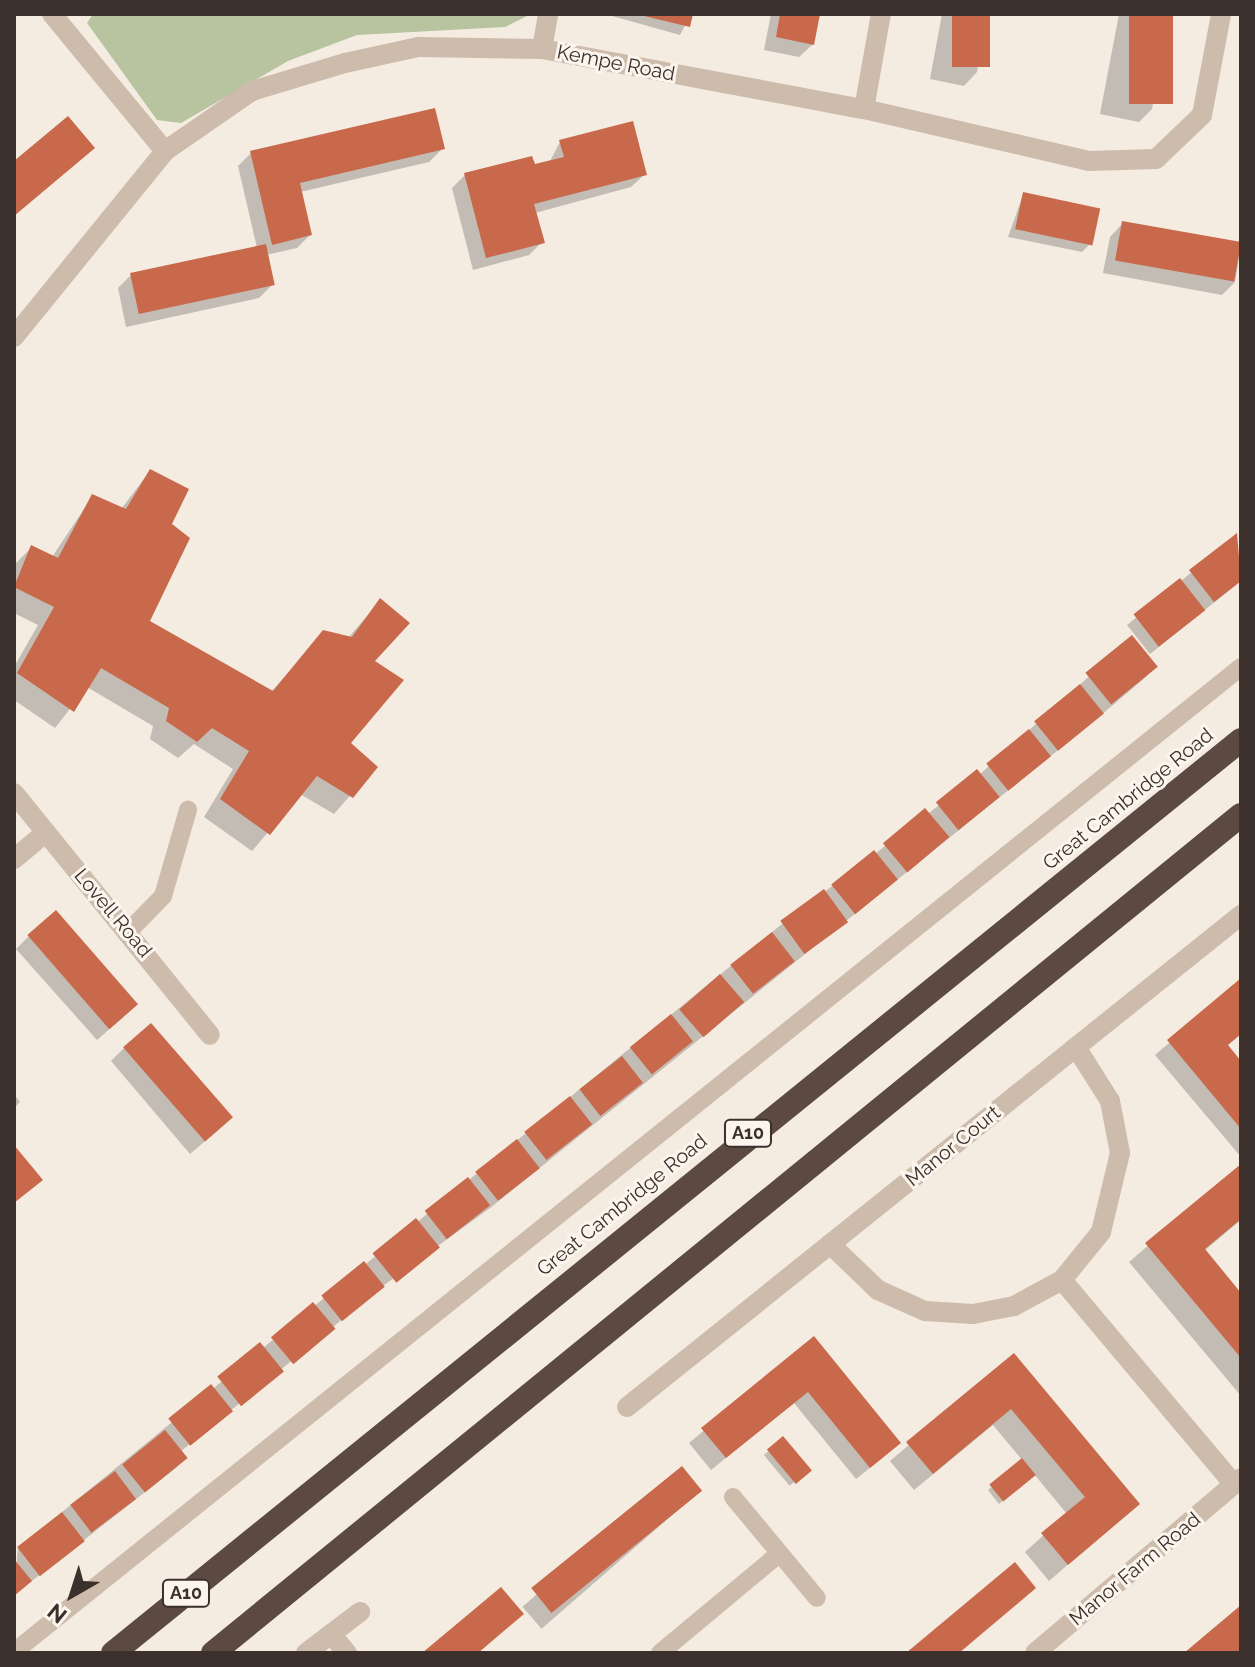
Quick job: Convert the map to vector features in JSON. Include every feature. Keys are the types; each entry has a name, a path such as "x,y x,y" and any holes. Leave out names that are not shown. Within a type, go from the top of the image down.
{"highway":[{"name":"Great Cambridge Road","path":"113,1653 1241,740"},
{"path":"213,1653 1241,815"}],"street":[{"path":"542,49 548,14"},
{"path":"864,109 881,14"},
{"name":"Kempe Road","path":"14,337 165,151 252,91 345,63 418,47 542,49 864,109 1089,161 1156,159 1202,115 1221,14"},
{"path":"57,16 165,151"},
{"name":"Lovell Road","path":"14,793 129,931 210,1035"},
{"path":"14,859 45,833"},
{"name":"Manor Court","path":"627,1407 1241,915"},
{"path":"830,1244 878,1290 925,1311 973,1314 1014,1306 1062,1280 1101,1232 1120,1153 1110,1101 1076,1047"},
{"path":"1062,1280 1238,1481"},
{"name":"Manor Farm Road","path":"1035,1653 1238,1481"},
{"path":"306,1653 360,1612"},
{"path":"331,1634 347,1653"}],"lane":[{"path":"14,1652 1241,667"},
{"path":"129,931 163,896 188,810"},
{"path":"733,1497 817,1598"},
{"path":"660,1653 779,1554"}],"green space":[{"path":"93,14 531,14 505,27 357,35 288,61 181,123 157,120 87,23"}],"building":[{"path":"636,14 693,14 690,27"},
{"path":"780,14 820,14 814,45 776,37"},
{"path":"952,14 990,14 990,67 952,67"},
{"path":"1129,14 1173,14 1173,104 1129,104"},
{"path":"435,108 445,149 300,183 312,235 272,245 250,151"},
{"path":"68,116 95,148 14,216 14,161"},
{"path":"633,121 647,175 534,204 545,243 486,258 464,173 532,156 535,164 564,157 559,140"},
{"path":"1023,192 1100,208 1092,246 1015,229"},
{"path":"1122,221 1241,242 1234,281 1115,260"},
{"path":"266,244 275,285 139,314 130,273"},
{"path":"150,469 189,489 172,524 190,538 150,621 273,691 323,630 352,637 380,598 410,623 375,661 404,680 351,743 378,767 353,798 317,776 270,835 220,799 249,751 212,728 197,742 166,721 169,708 101,668 74,712 17,673 54,607 14,587 31,545 58,558 92,494 126,509"},
{"path":"1237,533 1241,581 1214,602 1189,570"},
{"path":"1180,578 1205,610 1159,647 1134,614"},
{"path":"1132,635 1158,667 1111,705 1085,673"},
{"path":"1080,684 1104,714 1058,751 1034,721"},
{"path":"1029,729 1051,756 1008,791 986,764"},
{"path":"977,769 1000,797 958,830 936,802"},
{"path":"925,808 949,837 907,872 883,843"},
{"path":"874,850 898,880 855,914 831,885"},
{"path":"824,889 848,922 804,954 780,921"},
{"path":"56,910 138,1004 109,1029 27,935"},
{"path":"772,932 795,961 753,994 730,965"},
{"path":"720,974 744,1002 704,1037 679,1009"},
{"path":"1241,978 1241,1034 1228,1045 1241,1061 1241,1129 1167,1040"},
{"path":"671,1014 693,1041 652,1075 630,1047"},
{"path":"151,1023 233,1117 205,1142 123,1047"},
{"path":"622,1056 643,1083 600,1116 579,1089"},
{"path":"570,1096 592,1124 546,1160 524,1132"},
{"path":"517,1139 540,1168 498,1201 475,1172"},
{"path":"14,1145 43,1180 14,1203"},
{"path":"1241,1164 1241,1219 1205,1249 1241,1293 1241,1358 1145,1243"},
{"path":"468,1177 490,1205 447,1239 425,1211"},
{"path":"416,1218 440,1248 396,1283 372,1253"},
{"path":"364,1261 385,1287 342,1321 321,1296"},
{"path":"313,1302 335,1329 293,1364 271,1337"},
{"path":"814,1336 901,1443 870,1468 808,1392 726,1458 701,1428"},
{"path":"260,1342 284,1372 241,1406 217,1377"},
{"path":"1014,1353 1140,1504 1068,1565 1041,1533 1085,1497 1011,1409 933,1474 906,1442"},
{"path":"211,1384 233,1411 190,1446 168,1419"},
{"path":"165,1430 188,1458 145,1493 122,1465"},
{"path":"783,1436 812,1470 796,1484 767,1449"},
{"path":"1022,1458 1036,1475 1003,1502 989,1484"},
{"path":"682,1466 702,1491 551,1613 531,1588"},
{"path":"115,1471 136,1499 91,1533 70,1505"},
{"path":"62,1512 85,1541 40,1576 17,1547"},
{"path":"14,1559 32,1581 14,1596"},
{"path":"1015,1562 1036,1588 959,1653 906,1653"},
{"path":"501,1587 524,1614 478,1653 422,1653"},
{"path":"1241,1605 1241,1653 1184,1653"}]}
